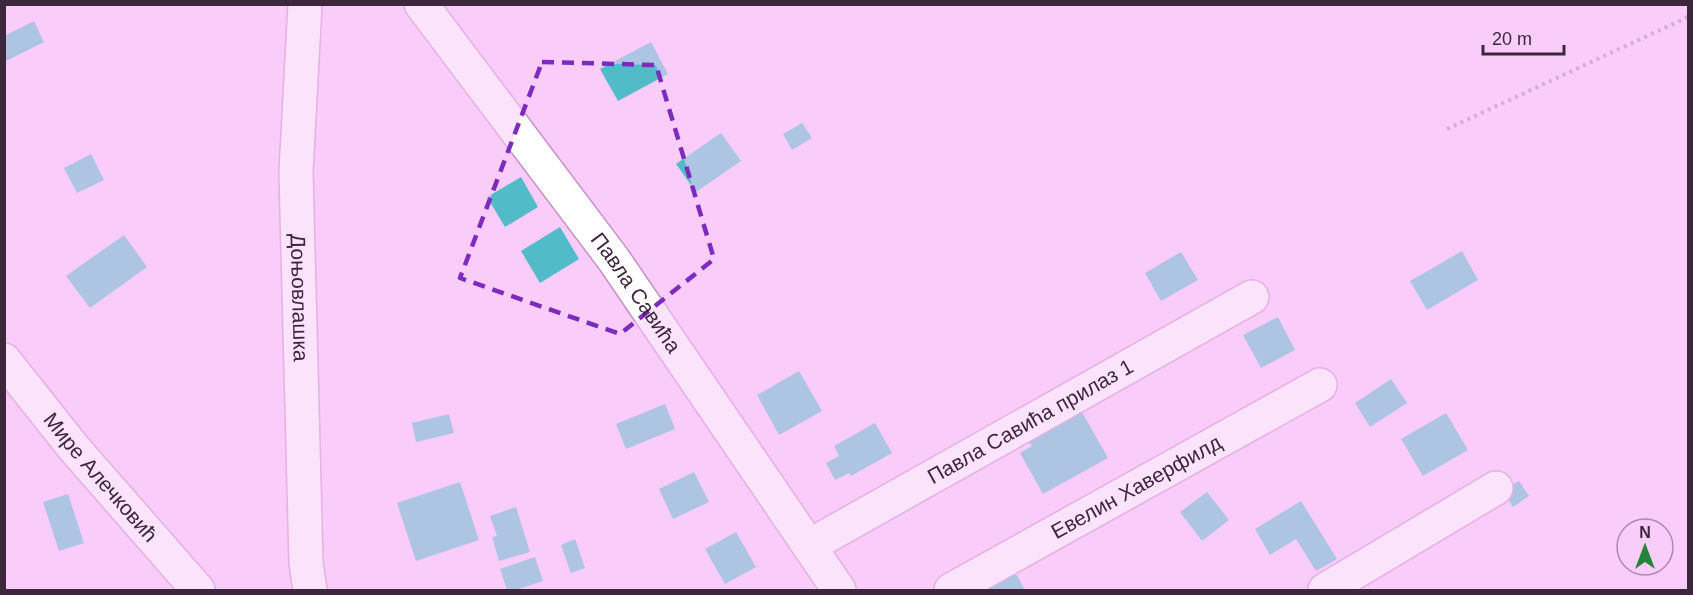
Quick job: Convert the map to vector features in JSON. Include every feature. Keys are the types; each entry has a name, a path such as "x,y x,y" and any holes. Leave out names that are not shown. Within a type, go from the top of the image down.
{"street":[{"name":"Доњовлашка","path":"305,4 296,172 306,563 310,591"},
{"name":"Павла Савића","path":"421,4 614,260 839,591"},
{"name":"Павла Савића прилаз 1","path":"809,546 1252,297"},
{"name":"Мире Алечковић","path":"4,360 73,447 198,591"},
{"name":"Евелин Хаверфилд","path":"951,591 1320,385"},
{"path":"1326,591 1496,488"}],"path":[{"path":"1447,129 1689,17"}],"highlighted area":[{"path":"542,62 656,65 714,259 620,334 460,278"}],"building":[{"path":"34,21 44,42 4,62 4,36"},
{"path":"651,42 668,74 618,101 600,69"},
{"path":"802,123 812,138 792,150 783,134"},
{"path":"721,133 741,161 696,192 676,164"},
{"path":"91,154 104,180 77,193 64,168"},
{"path":"521,177 538,207 505,227 487,197"},
{"path":"560,227 579,259 540,283 521,251"},
{"path":"124,235 147,267 90,308 66,276"},
{"path":"1462,251 1478,280 1427,310 1410,281"},
{"path":"1181,252 1198,280 1161,301 1145,273"},
{"path":"1278,317 1295,350 1261,368 1243,335"},
{"path":"799,371 822,411 779,435 757,395"},
{"path":"1391,379 1407,403 1370,427 1355,403"},
{"path":"665,404 675,429 626,449 616,424"},
{"path":"1082,412 1108,458 1043,494 1020,453 1032,446 1029,442"},
{"path":"1446,413 1468,450 1423,476 1401,439"},
{"path":"449,414 454,433 416,442 412,423"},
{"path":"875,423 892,453 851,476 849,473 835,480 826,463 839,456 834,446"},
{"path":"694,472 709,502 673,519 659,489"},
{"path":"1519,481 1529,496 1513,507 1503,491"},
{"path":"460,482 479,540 416,561 397,503"},
{"path":"1207,492 1229,520 1202,541 1180,512"},
{"path":"68,494 84,543 59,551 43,502"},
{"path":"1301,501 1337,559 1316,571 1296,539 1270,555 1255,529"},
{"path":"516,507 530,552 499,561 492,537 497,536 490,516"},
{"path":"736,532 756,567 725,584 705,549"},
{"path":"575,539 585,568 571,573 561,545"},
{"path":"535,557 543,581 516,590 507,590 500,569"},
{"path":"1012,567 1025,590 970,590"}]}
